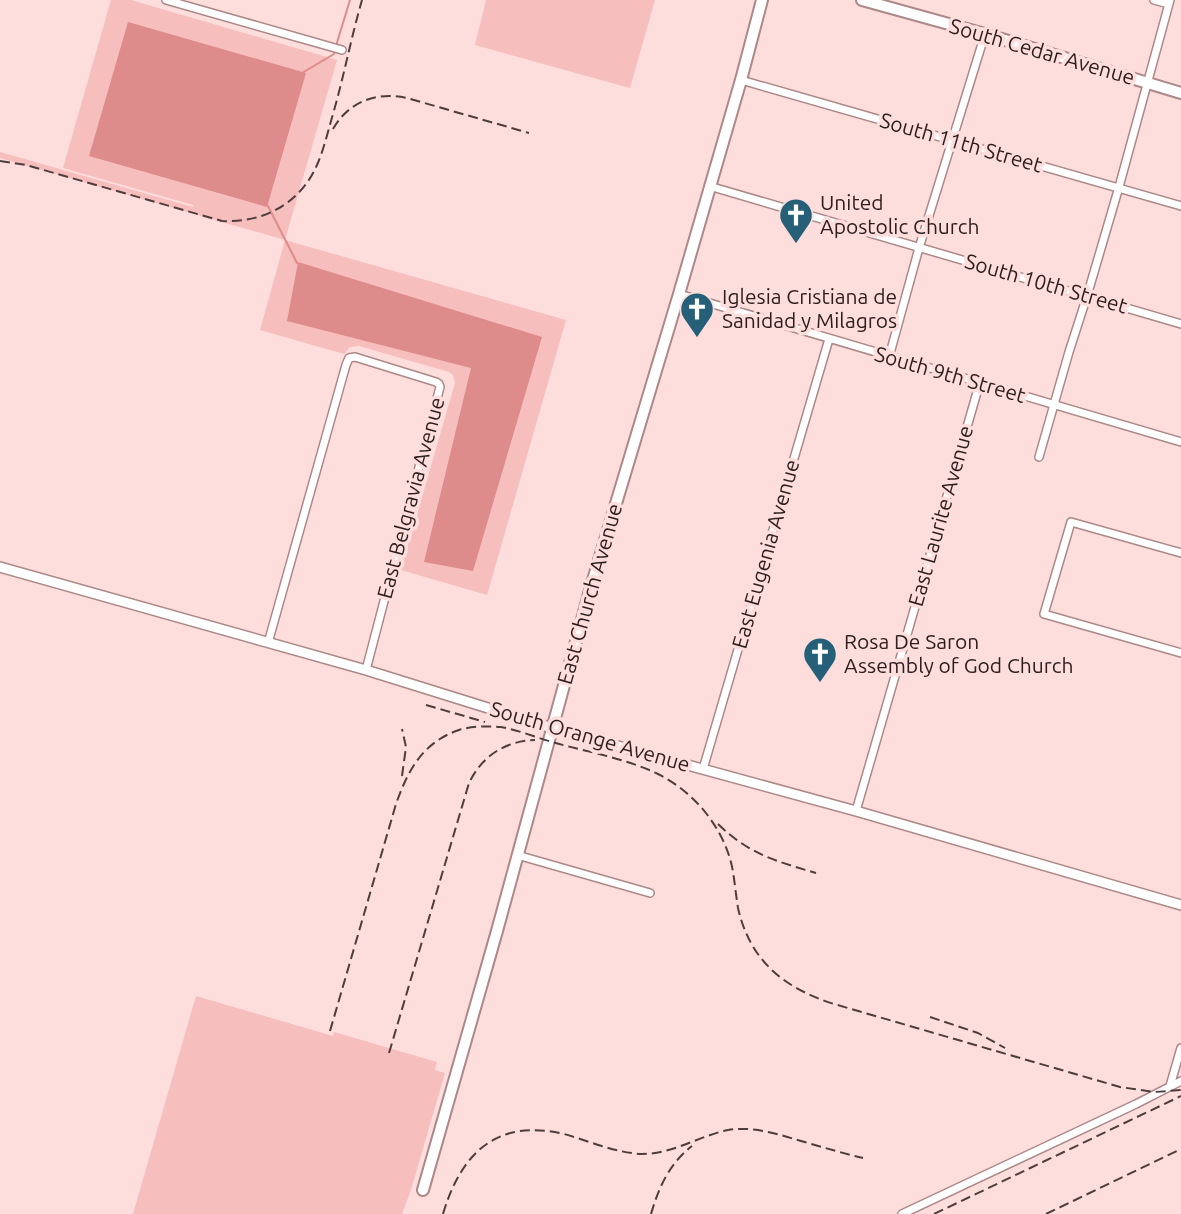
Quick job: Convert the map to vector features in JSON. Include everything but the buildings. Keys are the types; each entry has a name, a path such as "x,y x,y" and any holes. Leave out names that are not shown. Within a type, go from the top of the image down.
{"main road":[{"name":"East Church Avenue","path":"423,1190 497,932 590,590 679,294 762,0"},
{"name":"South Cedar Avenue","path":"862,0 1181,93"}],"street":[{"path":"166,0 342,50"},
{"path":"1040,457 1119,187 1169,2 1154,0"},
{"path":"889,357 919,248 985,34"},
{"name":"South 11th Street","path":"741,80 1181,206"},
{"name":"South 10th Street","path":"709,186 1181,324"},
{"name":"South 9th Street","path":"679,294 1181,442"},
{"name":"East Eugenia Avenue","path":"703,769 829,339"},
{"name":"East Belgravia Avenue","path":"268,643 346,365 349,358 355,356 436,382 440,387 366,670"},
{"name":"East Laurite Avenue","path":"856,811 980,383"},
{"path":"1181,553 1072,522 1044,614 1181,653"},
{"name":"South Orange Avenue","path":"0,567 366,670 552,728 856,811 1181,905"},
{"path":"517,855 650,893"},
{"path":"1170,1086 1181,1048"},
{"path":"902,1214 1181,1081"}],"shaded area":[{"path":"111,0 131,0 337,60 285,240 0,158 0,152 193,207 63,168"},
{"path":"486,0 655,0 630,88 475,45"},
{"path":"128,22 306,73 267,207 89,156"},
{"path":"285,240 566,320 487,595 401,570 455,383 453,375 359,346 350,347 344,354 260,330"},
{"path":"298,262 542,337 473,571 424,562 471,368 287,321"},
{"path":"196,996 333,1036 334,1032 437,1062 435,1070 445,1073 402,1214 133,1214"}],"waterway":[{"path":"336,46 350,0"},
{"path":"302,73 335,51"},
{"path":"268,206 297,263"}],"railway":[{"path":"0,161 26,165 222,221 252,219 266,214 301,190 317,165 337,100 362,0"},
{"path":"333,129 355,105 374,98 396,96 529,133"},
{"path":"426,705 485,722"},
{"path":"330,1031 396,804 412,769 426,750 446,735 469,728 501,727 645,768 664,777 691,797 711,820 725,845 733,872 738,908 751,943 772,970 800,990 834,1004 1120,1087 1154,1092 1181,1090"},
{"path":"402,729 406,747 402,776"},
{"path":"389,1053 469,783 474,773 496,752 514,743 535,740"},
{"path":"718,824 752,850 816,873"},
{"path":"930,1017 978,1033 1005,1048"},
{"path":"934,1214 1181,1096"},
{"path":"443,1214 460,1174 472,1158 485,1145 501,1136 519,1131 540,1130 564,1134 612,1149 642,1154 675,1148 728,1130 747,1129 774,1133 863,1158"},
{"path":"651,1214 666,1177 677,1160 692,1146"},
{"path":"1046,1214 1181,1149"}],"place":[{"name":"United Apostolic Church","path":"796,245"},
{"name":"Iglesia Cristiana de Sanidad y Milagros","path":"697,339"},
{"name":"Rosa De Saron Assembly of God Church","path":"820,684"}]}
